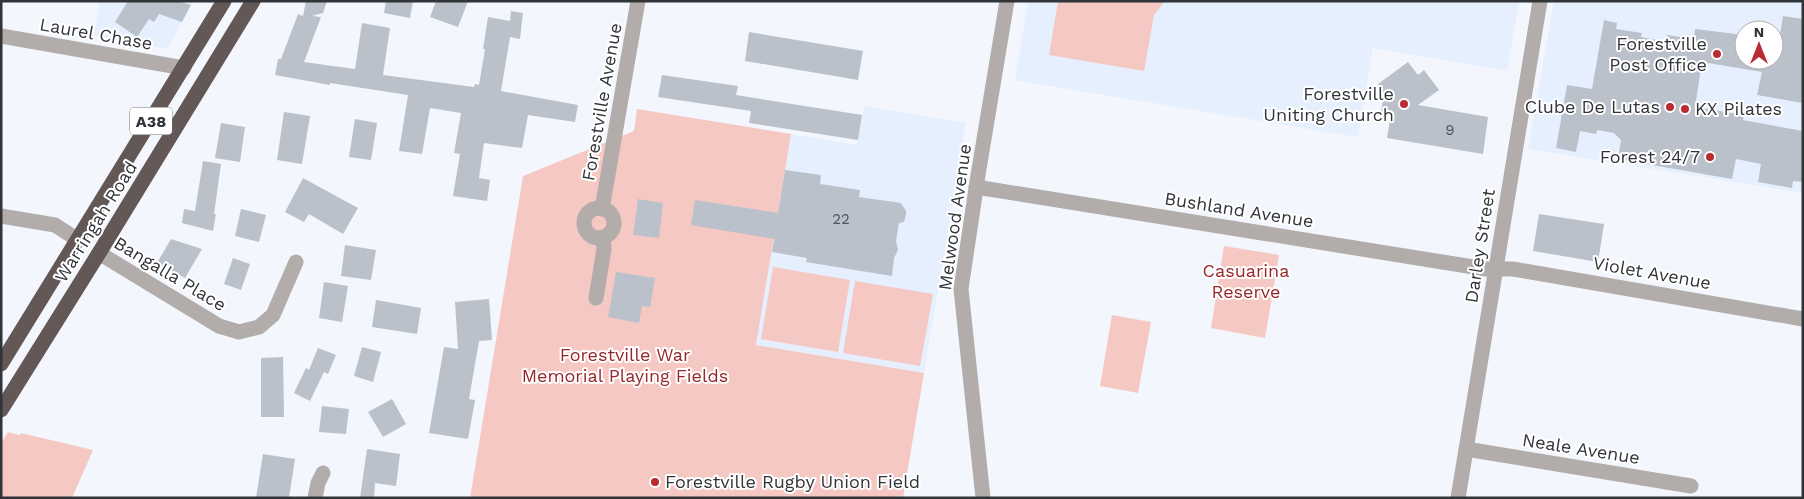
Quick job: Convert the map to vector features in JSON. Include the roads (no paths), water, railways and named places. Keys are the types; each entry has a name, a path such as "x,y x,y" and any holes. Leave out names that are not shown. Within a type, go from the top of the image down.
{"highway":[{"name":"Warringah Road","path":"1,364 224,1"},
{"name":"Warringah Road","path":"1,410 253,1"},
{"name":"Bangalla Place","path":"78,240 99,253"}],"street":[{"name":"Forestville Avenue","path":"602,209 638,1"},
{"name":"Melwood Avenue","path":"983,498 961,289 1007,1"},
{"name":"Darley Street","path":"1458,498 1540,1"},
{"name":"Laurel Chase","path":"1,36 184,68"},
{"name":"Bushland Avenue","path":"976,188 1495,269"},
{"name":"Forestville Avenue","path":"597,208 602,209 610,214 614,223 611,232 603,237 593,237 584,226 586,216 588,212 597,208"},
{"path":"1,216 55,225 78,240"},
{"name":"Forestville Avenue","path":"596,298 604,249 603,237"},
{"name":"Bangalla Place","path":"99,253 219,326 239,332 260,327 273,315 296,262"},
{"name":"Violet Avenue","path":"1495,269 1513,269 1803,318"},
{"name":"Neale Avenue","path":"1466,448 1691,486"},
{"path":"315,498 318,483 323,473"}],"place":[{"name":"Forestville Post Office","path":"1717,54"},
{"name":"Forestville Uniting Church","path":"1404,104"},
{"name":"Clube De Lutas","path":"1670,107"},
{"name":"KX Pilates","path":"1685,109"},
{"name":"Forest 24/7","path":"1710,157"},
{"name":"Forestville Rugby Union Field","path":"655,482"}],"park label":[{"name":"Casuarina Reserve","path":"1246,281"},
{"name":"Forestville War Memorial Playing Fields","path":"625,365"}]}
